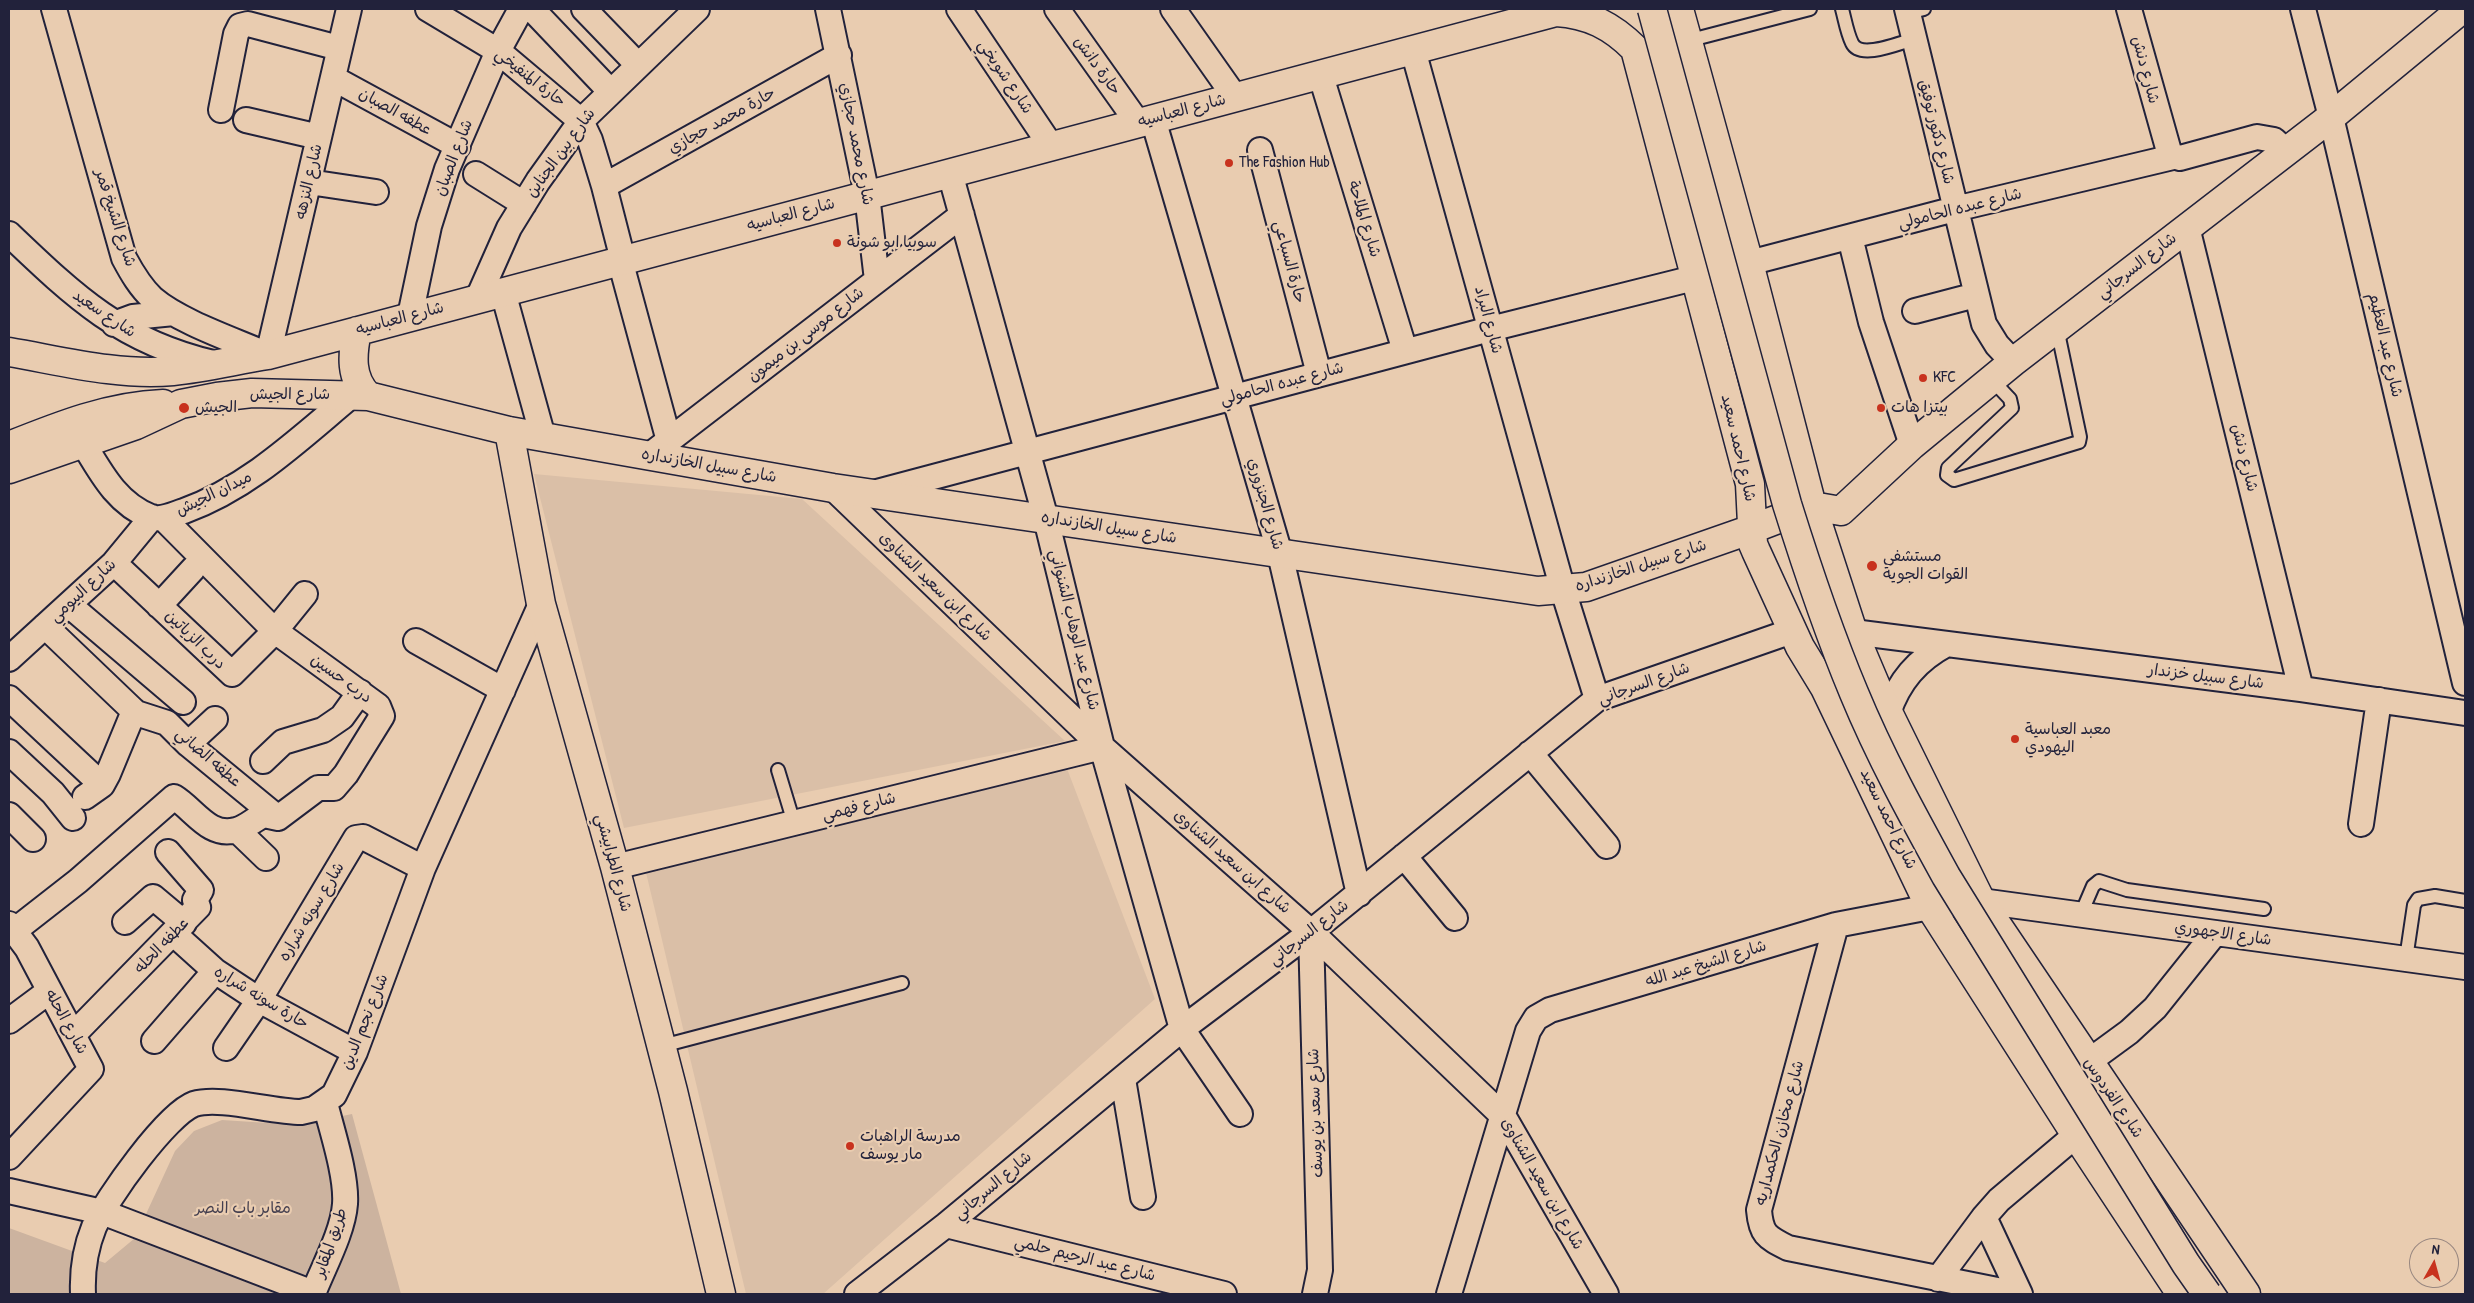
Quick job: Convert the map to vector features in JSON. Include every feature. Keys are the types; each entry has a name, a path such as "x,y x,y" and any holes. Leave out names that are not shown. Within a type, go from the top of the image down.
{"main road":[{"path":"1640,9 1778,506 1821,636 1874,760 1939,880 2196,1294"},
{"path":"1652,9 1787,504 1810,577 1854,695 1900,791 1946,876 2186,1264 2207,1294"},
{"path":"1679,9 1749,263 1812,506 1853,632 1888,713 1981,901"},
{"name":"شارع السرجاني","path":"1812,506 1841,512 1912,445 2014,362 2286,152 2462,9"},
{"name":"شارع العباسيه","path":"9,352 103,369 172,371 268,354 1413,50 1545,12"},
{"name":"شارع احمد سعيد","path":"1545,12 1578,14 1600,22 1612,29 1635,49 1750,484 1752,529 1756,551 1800,647 1825,688 1930,907"},
{"path":"357,331 354,374 360,396"},
{"path":"103,369 116,410"},
{"name":"شارع الجيش","path":"9,446 67,424 116,410 143,405 181,404 217,397 252,394 360,396 398,404"},
{"name":"شارع الجيش","path":"9,469 136,425 181,404"},
{"name":"شارع سبيل الخازنداره","path":"398,404 509,431 660,448 833,488 1538,591 1586,587 1812,506"},
{"name":"شارع الطرابيشي","path":"509,431 541,604 615,867 662,1046 721,1294"},
{"name":"شارع الفردوس","path":"1981,901 2246,1294"},
{"path":"1930,907 2076,1135 2181,1294"}],"street":[{"name":"شارع الشيخ قمر","path":"54,9 124,258 136,280 153,298 174,313 268,354"},
{"name":"شارع النزهه","path":"268,354 349,9"},
{"name":"حارة المنفيخي","path":"428,9 498,51 581,121 590,140 604,186 622,260 660,448"},
{"name":"شارع الصبان","path":"410,316 429,226 458,146 498,51 521,9"},
{"path":"532,9 610,91"},
{"path":"584,9 638,65"},
{"name":"شارع بين الجناين","path":"490,295 509,228 581,121 697,9"},
{"name":"شارع محمد حجازي","path":"828,9 867,195 877,280"},
{"name":"شارع شويخي","path":"959,9 1051,146"},
{"name":"حارة دانش","path":"1057,9 1146,121"},
{"name":"شارع دنش","path":"2129,9 2168,152 2173,157"},
{"name":"شارع عبد العظيم","path":"2303,9 2331,116 2465,682"},
{"name":"شارع دكتور توفيق","path":"1913,10 1914,39 1984,324 1990,335 2014,362"},
{"path":"1181,12 1235,97"},
{"path":"221,110 236,34 240,26 248,24 339,48"},
{"name":"شارع البراد","path":"1413,50 1563,590 1597,699"},
{"name":"حارة محمد حجازي","path":"604,186 839,55"},
{"name":"عطفه الصبان","path":"333,78 458,146"},
{"name":"شارع الملاحة","path":"1324,86 1405,351"},
{"path":"246,120 319,137"},
{"name":"شارع الجنزوري","path":"1146,121 1234,397 1280,554 1359,894"},
{"path":"2173,157 2180,158 2258,137 2274,140 2286,152"},
{"name":"حارة السباعي","path":"1260,150 1319,374"},
{"name":"شارع عبده الحامولي","path":"1749,263 2173,157"},
{"name":"شارع عبد الوهاب الشنواني","path":"950,172 1046,519 1102,747 1182,1029 1240,1114"},
{"path":"476,174 524,204"},
{"path":"309,182 376,192"},
{"name":"شارع موسى بن ميمون","path":"660,448 962,215"},
{"name":"شارع دنش","path":"2187,227 2301,689"},
{"name":"شارع سعيد","path":"9,234 62,285 114,324 146,342 181,356 218,364"},
{"path":"1850,237 1870,322 1912,445"},
{"name":"شارع عبده الحامولي","path":"871,493 1405,351 1694,278"},
{"path":"490,295 543,436"},
{"path":"1915,311 1976,295"},
{"path":"114,324 133,317 174,313"},
{"name":"ميدان الجيش","path":"158,518 198,506 243,483 360,396"},
{"path":"83,444 106,483 127,503 158,518"},
{"name":"شارع ابن سعيد الشناوى","path":"833,488 1102,747 1311,932 1504,1117 1606,1294"},
{"name":"شارع البيومي","path":"9,659 114,563 158,518"},
{"name":"درب حسين","path":"158,518 275,630 378,706 382,716 346,774 334,788 318,788 278,818"},
{"name":"درب الزياتين","path":"114,563 232,674 275,630"},
{"path":"159,606 193,568"},
{"path":"275,630 305,594"},
{"name":"شارع نجم الدين","path":"325,1103 334,1095 355,1052 423,868 541,604"},
{"path":"68,605 183,702"},
{"name":"عطفه الضاني","path":"45,626 134,711 167,723 188,744 278,818"},
{"name":"شارع السرجاني","path":"858,1294 946,1225 1182,1029 1359,894 1597,699 1792,630"},
{"name":"شارع سبيل خزندار","path":"1853,632 2301,689 2465,713"},
{"path":"416,642 503,690"},
{"path":"1888,713 1900,684 1910,672 1920,661 1947,644"},
{"path":"263,762 284,742 323,730 342,717 360,692"},
{"path":"9,698 94,791 129,728 134,711"},
{"path":"2361,824 2379,700"},
{"path":"188,744 215,719"},
{"name":"شارع فهمي","path":"615,867 1102,747"},
{"path":"9,752 53,793 73,818"},
{"path":"1530,753 1606,846"},
{"path":"11,928 78,880 174,797 207,825 216,829 237,830 264,815 278,818"},
{"path":"9,815 33,839"},
{"path":"237,830 266,858"},
{"name":"شارع سونه شراره","path":"226,1048 259,1000 359,836 423,868"},
{"name":"عطفه الحله","path":"74,1034 179,929 198,907 195,900 202,891 168,852"},
{"path":"1404,856 1455,918"},
{"name":"حارة سونه شراره","path":"126,922 153,897 215,971 259,1000 355,1052"},
{"name":"شارع الشيخ عبد الله","path":"1504,1117 1528,1031 1536,1018 1550,1010 1836,925 1930,907 1981,901"},
{"name":"شارع الاجهوري","path":"1981,901 2465,967"},
{"name":"شارع مخازن الحكمداريه","path":"1836,925 1759,1210 1761,1227 1772,1240 1788,1248 2019,1294"},
{"name":"شارع الحله","path":"9,1157 91,1070 74,1034 48,992 27,948 11,928"},
{"name":"شارع سعد بن يوسف","path":"1311,932 1320,1270 1315,1294"},
{"path":"2088,1062 2129,1032 2155,1008 2215,933"},
{"path":"154,1041 215,971"},
{"path":"9,1021 48,992"},
{"path":"1122,1079 1143,1197"},
{"path":"83,1294 82,1270 94,1226 117,1187 170,1121 181,1111 195,1104 210,1102 301,1112 325,1103"},
{"name":"طريق المقابر","path":"313,1294 340,1224 345,1205 344,1185 325,1103"},
{"path":"1449,1294 1504,1117"},
{"path":"1938,1279 1984,1217 2000,1200 2076,1135"},
{"path":"9,1191 102,1212 313,1294"},
{"path":"1984,1217 2019,1294"},
{"name":"شارع عبد الرحيم حلمي","path":"946,1225 1224,1294"}],"lane":[{"path":"1687,41 1810,9"},
{"path":"1842,9 1852,44 1857,50 1866,52 1914,39"},
{"path":"1992,380 2010,399 2012,408 1948,468 1947,475 1950,479 1954,480 2079,442 2080,437 2057,328"},
{"path":"778,770 794,823"},
{"path":"2081,914 2092,886 2099,881 2126,890 2264,909"},
{"path":"2406,958 2414,905 2418,899 2435,896 2465,901"},
{"path":"662,1046 902,983"}],"shaded area":[{"path":"534,474 802,499 1065,741 624,828"},
{"name":"مدرسة الراهبات مار يوسف","path":"1066,766 1155,999 823,1294 746,1294 644,864"}],"green space":[{"name":"مقابر باب النصر","path":"352,1114 401,1294 9,1294 9,1228 105,1263 135,1238 175,1151 194,1131 222,1120 299,1125"}],"place":[{"name":"The Fashion Hub","path":"1229,163"},
{"name":"سوبيا ابو شونة","path":"837,243"},
{"name":"KFC","path":"1923,378"},
{"name":"الجيش","path":"184,408"},
{"name":"بيتزا هات","path":"1881,408"},
{"name":"مستشفى القوات الجوية","path":"1872,566"},
{"name":"معبد العباسية اليهودي","path":"2015,739"},
{"name":"مدرسة الراهبات مار يوسف","path":"850,1146"}]}
